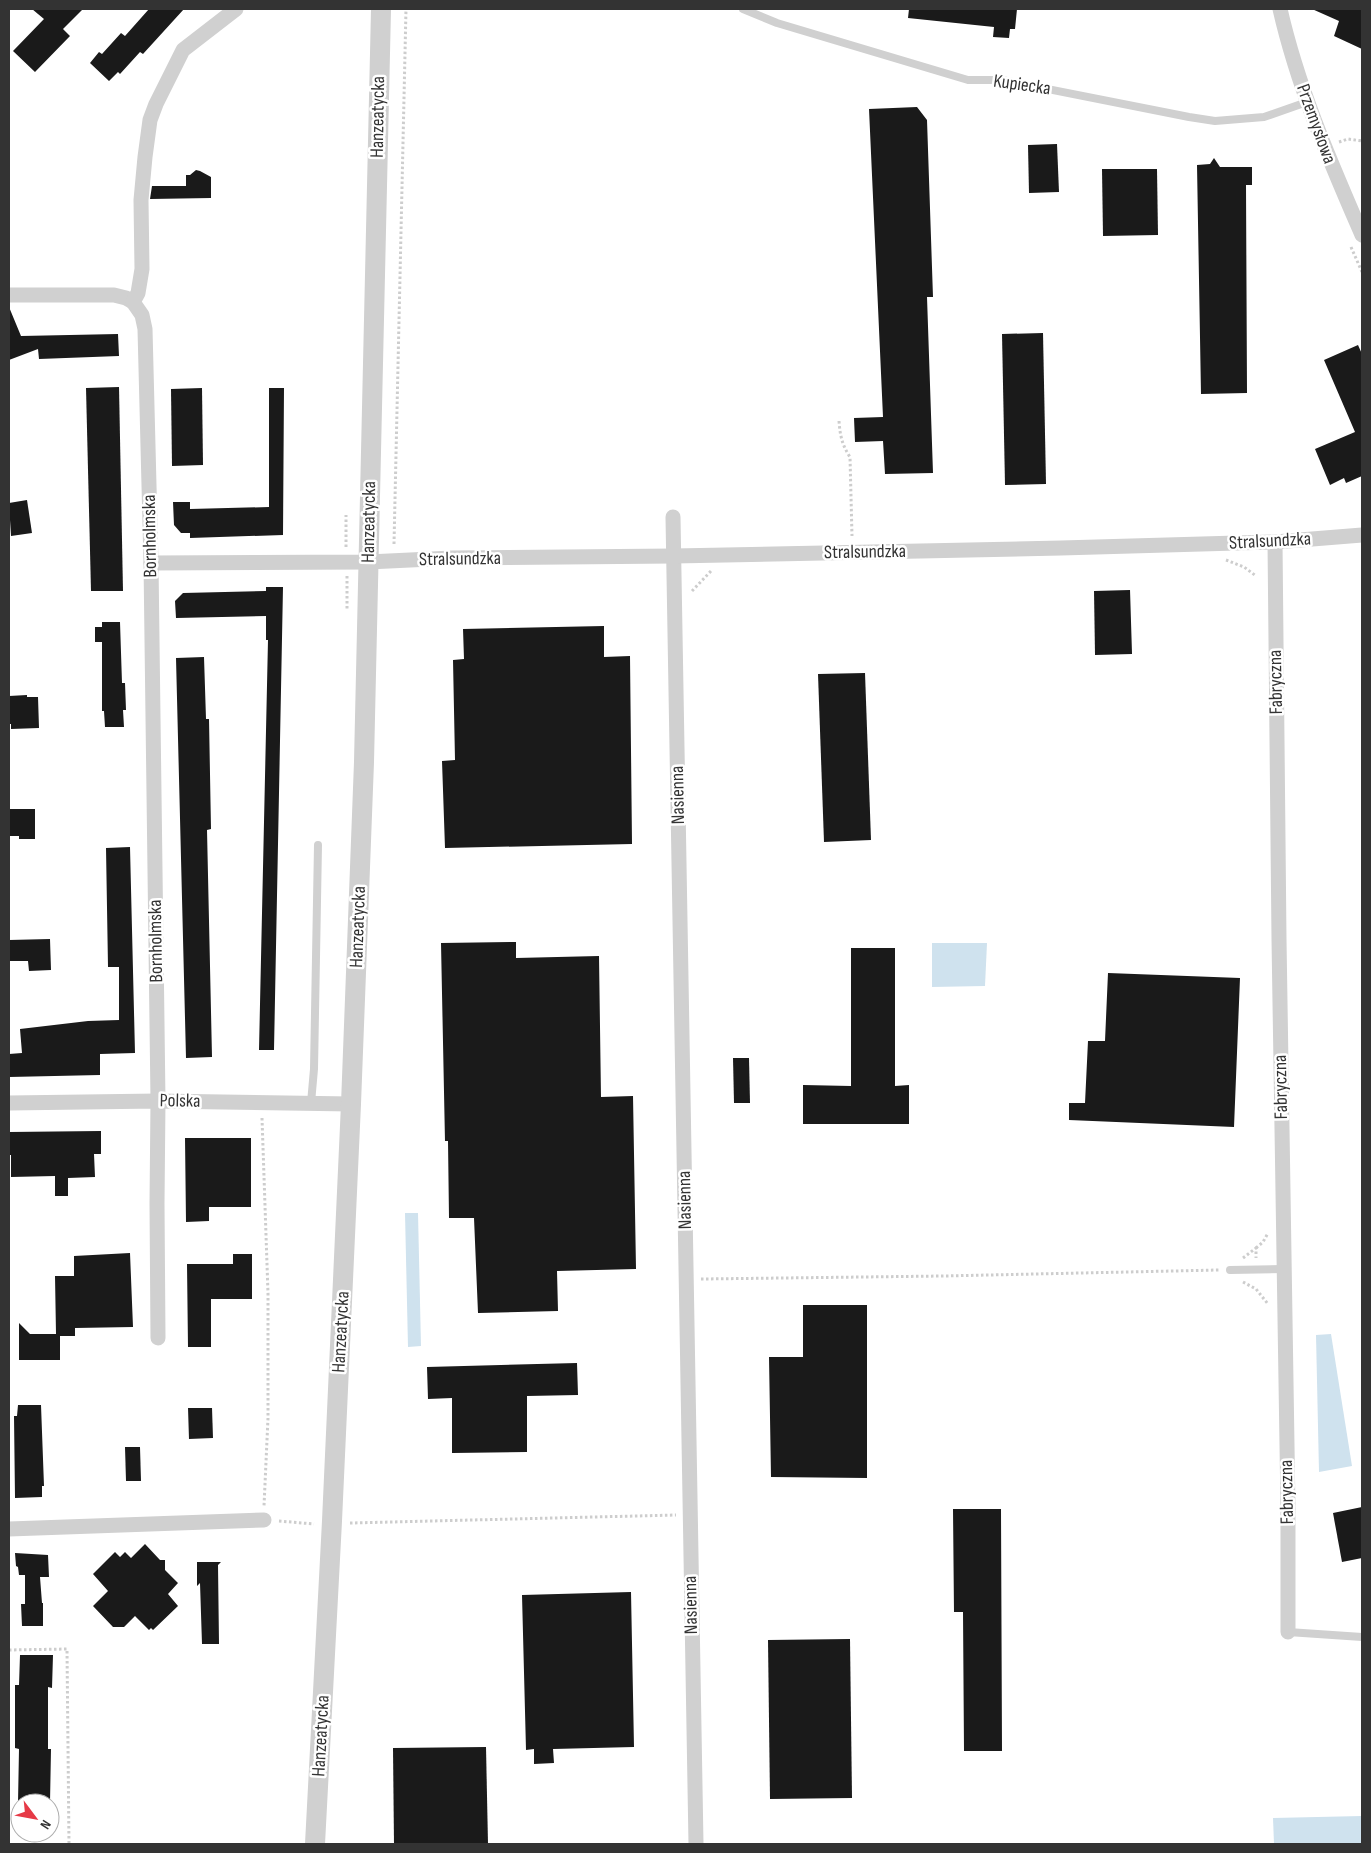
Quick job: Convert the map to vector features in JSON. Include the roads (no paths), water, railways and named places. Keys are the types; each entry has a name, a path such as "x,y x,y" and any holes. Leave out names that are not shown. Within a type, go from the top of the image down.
{"street":[{"path":"9,295 114,295 133,302 138,293 142,270 141,200 150,120 156,104 184,50 236,9"},
{"name":"Hanzeatycka","path":"315,1844 333,1502 364,762 381,9"},
{"name":"Przemysłowa","path":"1280,9 1307,102 1324,149 1362,235"},
{"name":"Bornholmska","path":"133,302 142,315 145,329 151,563 158,1101 158,1338"},
{"name":"Nasienna","path":"674,517 696,1844"},
{"name":"Stralsundzka","path":"151,563 368,562 452,558 852,552 1275,542 1362,535"},
{"name":"Fabryczna","path":"1275,542 1283,1269 1288,1498 1288,1632"},
{"name":"Polska","path":"9,1103 158,1101 351,1104"},
{"path":"9,1529 264,1520"}],"lane":[{"name":"Kupiecka","path":"743,9 777,23 968,80 1002,80 1189,117 1215,120 1264,117 1307,102"},
{"path":"311,1103 314,1069 318,845"},
{"path":"1230,1270 1283,1269"},
{"path":"1288,1632 1362,1638"}],"water":[{"path":"932,943 987,943 985,986 932,987"},
{"path":"405,1213 418,1213 421,1346 408,1347"},
{"path":"1331,1334 1352,1466 1319,1472 1316,1335"},
{"path":"1362,1816 1362,1844 1274,1844 1273,1818"}]}
